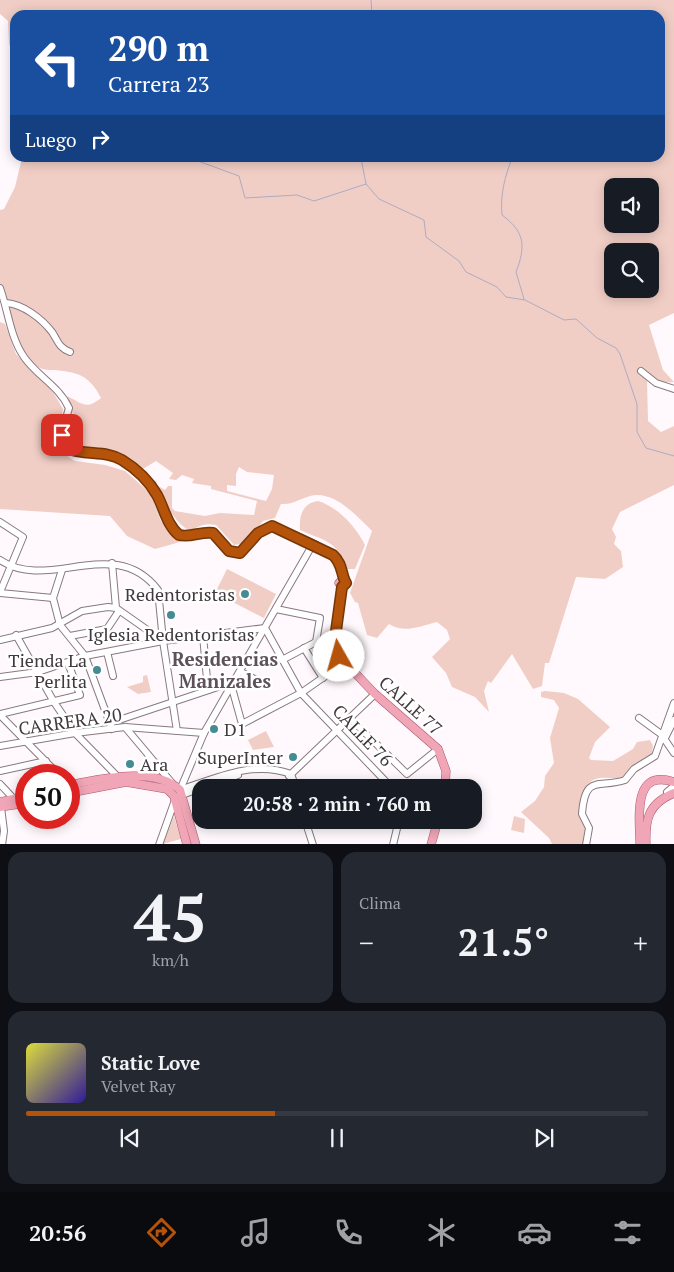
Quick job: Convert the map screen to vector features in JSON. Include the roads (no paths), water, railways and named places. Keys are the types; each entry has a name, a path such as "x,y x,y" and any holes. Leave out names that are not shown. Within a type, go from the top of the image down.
{"main road":[{"path":"342,583 336,639 339,656 344,664"},
{"name":"CALLE 77","path":"344,664 438,749"},
{"path":"438,749 446,771 446,779"},
{"path":"80,783 116,776 138,777 173,784 179,795 185,844"},
{"path":"640,844 640,795 647,785 658,781 673,782"},
{"path":"646,844 646,819 655,805 669,794 663,783 658,781"},
{"path":"80,791 126,782 167,789 179,795"},
{"path":"640,795 646,803 655,805"},
{"path":"0,805 14,799"},
{"path":"0,805 15,804"},
{"path":"182,816 191,828 196,844"},
{"path":"182,830 187,831 191,828"},
{"path":"432,844 436,829"}],"street":[{"path":"0,288 20,351 29,364 58,390 67,404 69,416 62,435 66,448 81,454 112,456 138,472 156,494 166,517 179,535 189,537 206,532 213,533 229,551 240,553 258,533 272,526 313,544 338,559 343,571 342,583"},
{"path":"6,303 18,304 25,309 47,327 58,344 70,352"},
{"path":"641,371 656,383 674,389"},
{"path":"0,522 23,537 0,592 53,598"},
{"path":"159,844 204,733 234,684 313,544"},
{"path":"0,560 11,567 62,570 112,563 140,573 158,590 163,641 177,731"},
{"path":"70,636 107,629 117,610 112,563"},
{"path":"62,570 53,598 60,625 85,656 111,726 208,690 234,684"},
{"path":"0,640 60,625 82,611 108,607 117,610 163,641"},
{"path":"276,609 318,616 315,643 282,660"},
{"path":"0,677 38,672 85,656 163,641 265,628"},
{"name":"CALLE 76","path":"265,628 301,693 384,779"},
{"path":"16,635 54,702 75,733 116,776"},
{"path":"203,636 208,690"},
{"path":"304,648 323,678"},
{"path":"107,652 113,676"},
{"path":"0,714 80,695 68,663"},
{"path":"234,684 242,724 301,693 344,664"},
{"path":"240,672 260,682"},
{"path":"290,776 376,694"},
{"path":"586,844 589,828 582,814 588,789 598,782 625,780 638,766 655,756 674,703"},
{"path":"0,714 49,764"},
{"path":"639,718 663,736 674,754"},
{"path":"351,719 407,774 438,749"},
{"path":"663,736 674,720"},
{"name":"CARRERA 20","path":"0,746 111,726 204,733"},
{"path":"125,727 173,784"},
{"path":"0,771 46,761"},
{"path":"179,795 251,769 275,770 290,776 291,779"},
{"path":"232,779 252,773 290,776"},
{"path":"669,794 673,782"},
{"path":"0,784 14,799"},
{"path":"179,795 192,791"},
{"path":"0,805 4,831 2,844"},
{"path":"308,829 313,844"},
{"path":"393,844 397,829"}],"waterway":[{"path":"371,0 372,10"},
{"path":"201,162 239,176 245,198 297,195 314,201 366,184"},
{"path":"362,162 366,184 379,199 424,220 426,237 459,261 466,272 497,287 506,297 525,300 564,320 576,319 597,338 616,348 620,354 637,404 637,432 646,448 674,456"},
{"path":"511,162 504,186 502,215 515,227 521,240 521,255 516,272 524,299"}],"place":[{"name":"Redentoristas","path":"245,594"},
{"name":"Iglesia Redentoristas","path":"171,615"},
{"name":"Tienda La Perlita","path":"97,670"},
{"name":"D1","path":"214,729"},
{"name":"SuperInter","path":"293,757"},
{"name":"Ara","path":"130,764"}],"district":[{"name":"Residencias Manizales","path":"225,669"}]}
